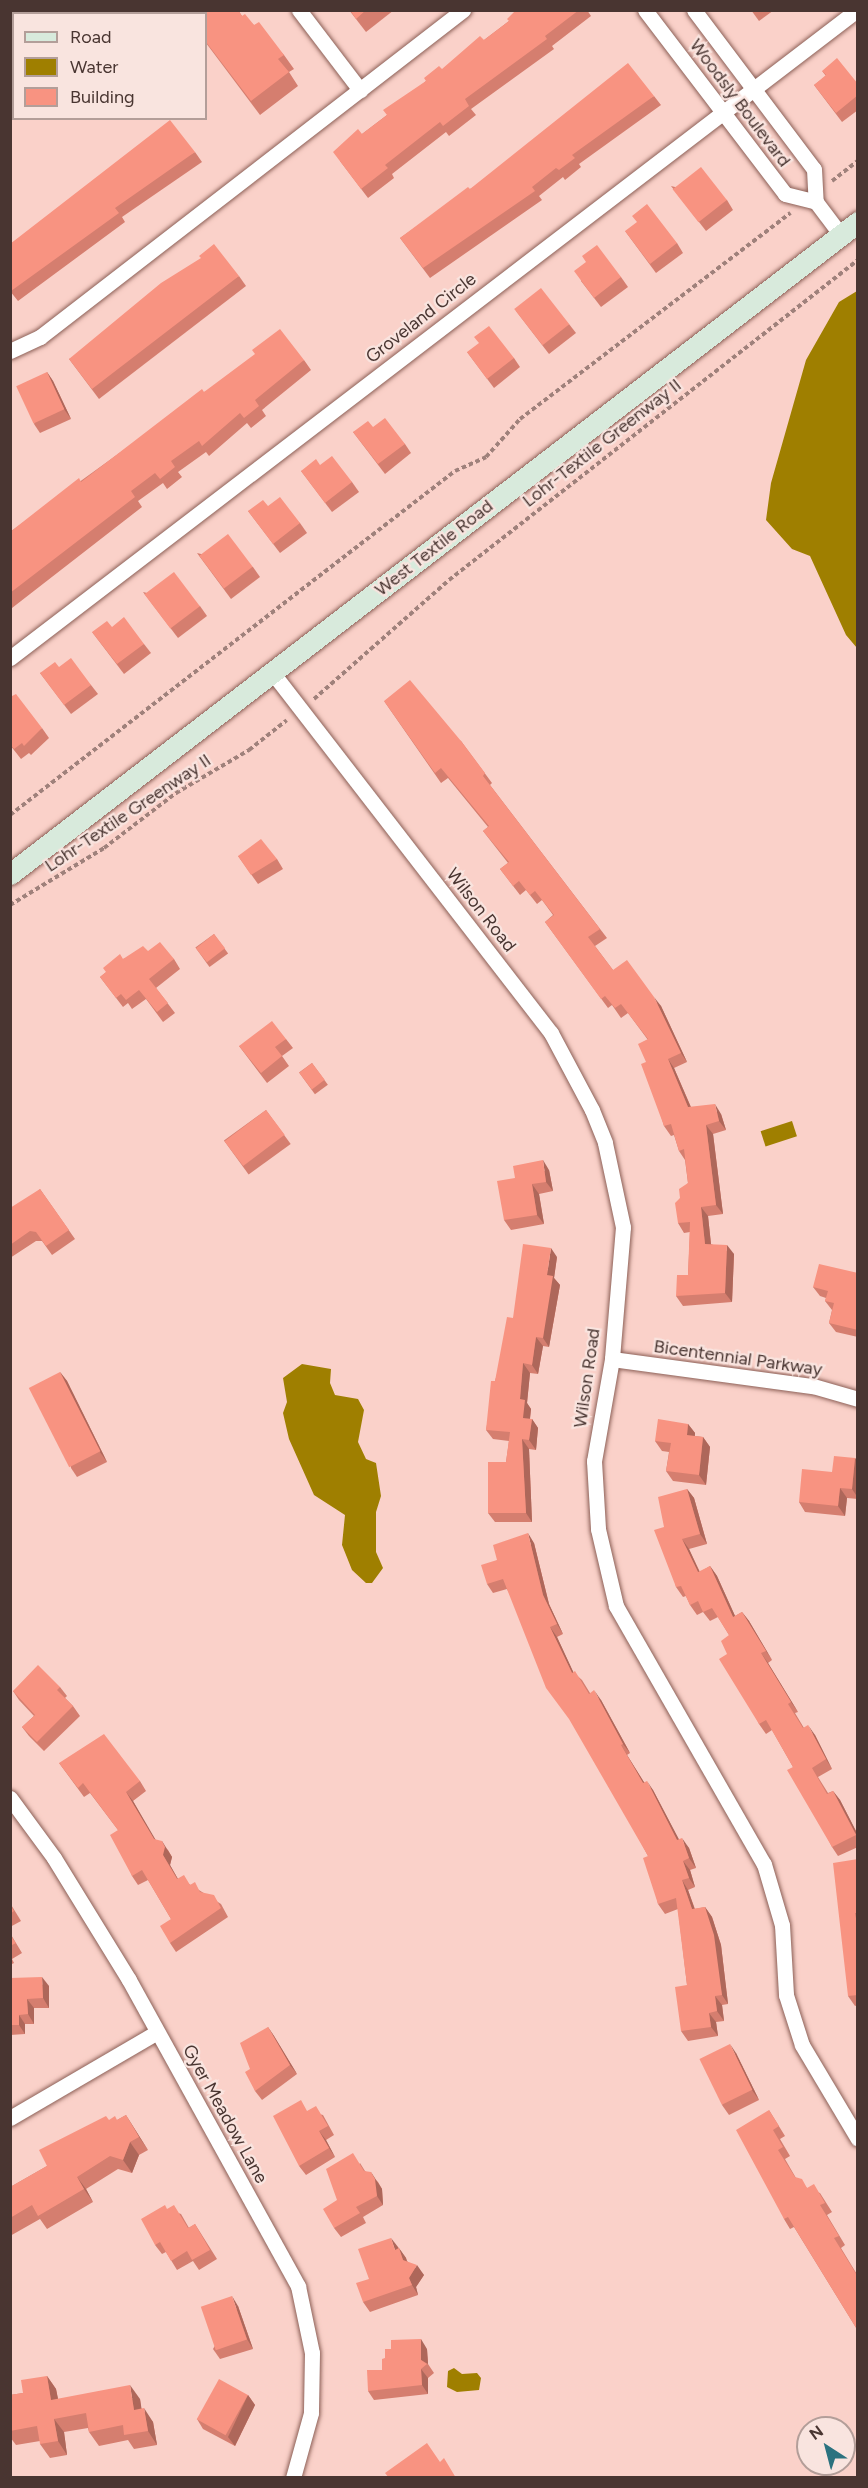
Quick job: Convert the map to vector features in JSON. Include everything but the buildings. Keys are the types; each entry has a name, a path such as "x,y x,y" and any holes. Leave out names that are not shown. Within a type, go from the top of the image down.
{"main road":[{"name":"West Textile Road","path":"10,874 849,229"}],"street":[{"path":"299,10 360,90"},
{"path":"10,351 40,337 463,10"},
{"name":"Woodsly Boulevard","path":"645,10 785,194 813,198 849,229"},
{"name":"Woodsly Boulevard","path":"694,10 814,169 813,198"},
{"name":"Groveland Circle","path":"10,658 857,10"},
{"name":"Wilson Road","path":"272,672 551,1033 592,1110 605,1143 622,1227 612,1359 594,1461 598,1529 616,1606 764,1864 782,1925 786,1995 802,2046 858,2139"},
{"name":"Bicentennial Parkway","path":"612,1359 813,1386 858,1399"},
{"name":"Gyer Meadow Lane","path":"10,1798 54,1858 157,2032 298,2286 312,2353 311,2401 293,2478"},
{"path":"10,2118 157,2032"}],"path":[{"path":"10,815 455,471 486,457 520,419 813,198 858,161"},
{"name":"Lohr-Textile Greenway II","path":"313,699 448,580 858,260"},
{"name":"Lohr-Textile Greenway II","path":"10,905 104,848 183,788 249,750 287,720"}],"water":[{"path":"857,291 857,648 846,635 810,556 792,549 766,520 771,483 806,360 839,302"},
{"path":"792,1121 797,1136 766,1146 761,1131"},
{"path":"302,1364 331,1369 330,1383 335,1395 358,1399 364,1410 358,1442 366,1459 376,1463 381,1496 376,1512 376,1552 383,1568 372,1583 366,1583 352,1570 342,1545 345,1515 314,1495 289,1439 283,1413 287,1402 283,1378"},
{"path":"454,2368 462,2374 477,2373 481,2378 479,2390 457,2392 447,2387 448,2371"}]}
